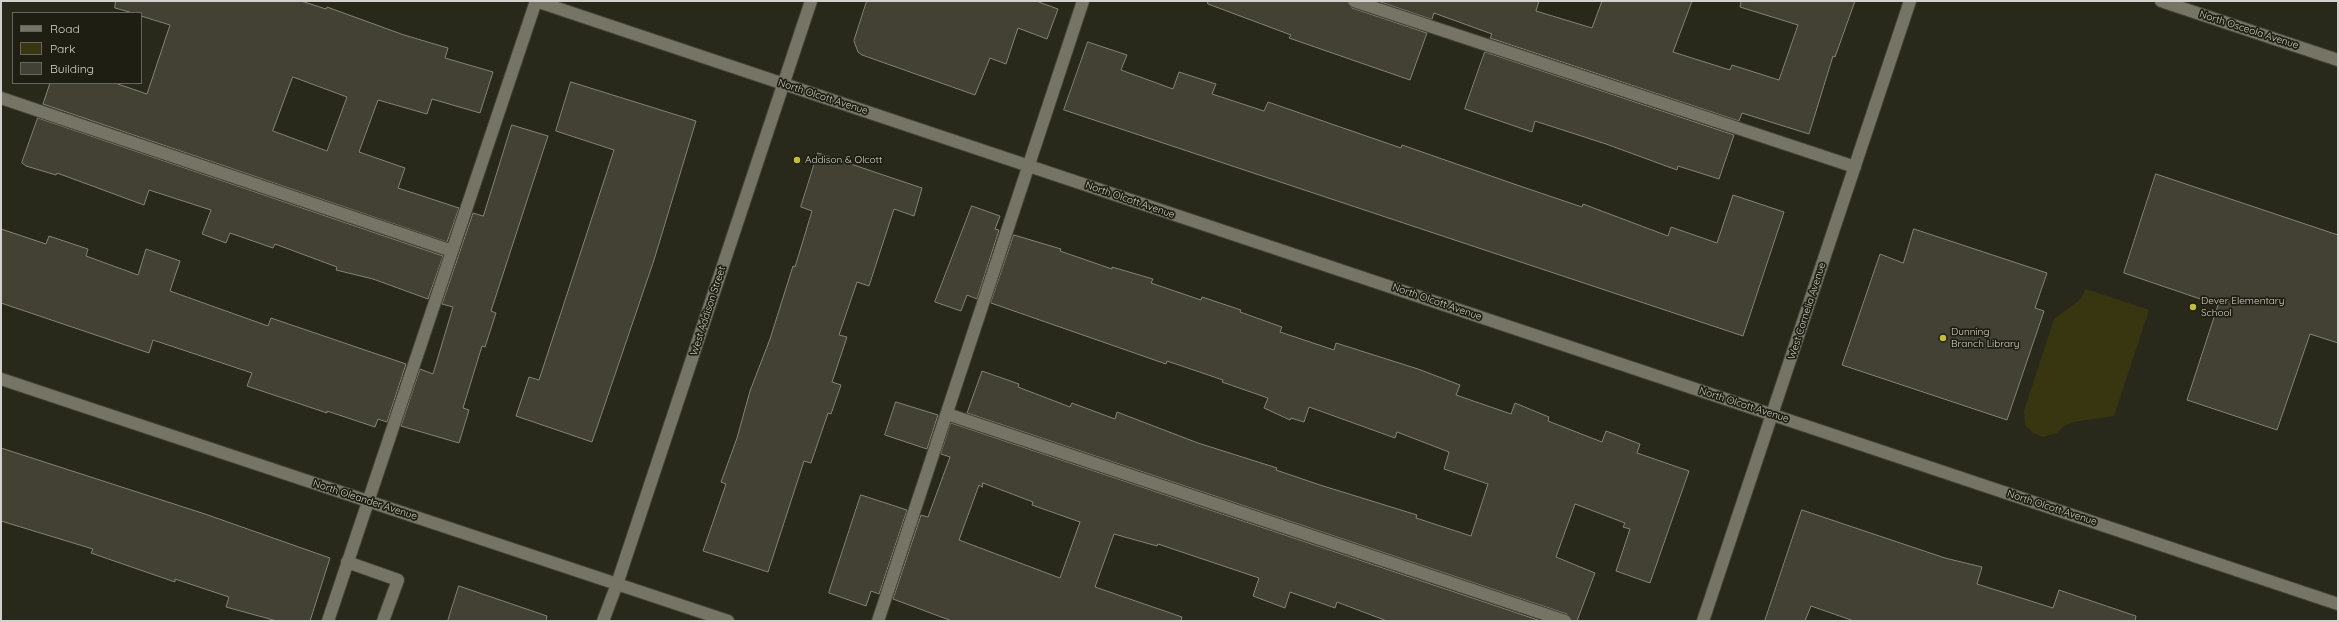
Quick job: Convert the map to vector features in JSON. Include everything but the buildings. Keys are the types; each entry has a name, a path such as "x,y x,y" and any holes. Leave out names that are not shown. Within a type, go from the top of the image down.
{"street":[{"name":"North Olcott Avenue","path":"536,1 2338,604"},
{"path":"328,621 536,1"},
{"name":"West Addison Street","path":"602,621 617,584 811,1"},
{"path":"878,621 1083,1"},
{"path":"1354,1 1855,167"},
{"name":"West Cornelia Avenue","path":"1703,621 1910,1"},
{"name":"North Osceola Avenue","path":"2161,1 2338,60"},
{"path":"1,98 452,251"},
{"name":"North Oleander Avenue","path":"1,379 728,621"},
{"path":"947,414 1565,621"},
{"path":"347,562 398,580 383,621"}],"green space":[{"path":"2086,289 2149,310 2114,416 2074,422 2064,426 2057,433 2043,437 2033,433 2025,425 2024,411 2054,319 2080,300"}],"place":[{"name":"Addison & Olcott","path":"797,160"},
{"name":"Dever Elementary School","path":"2193,307"},
{"name":"Dunning Branch Library","path":"1943,338"}]}
